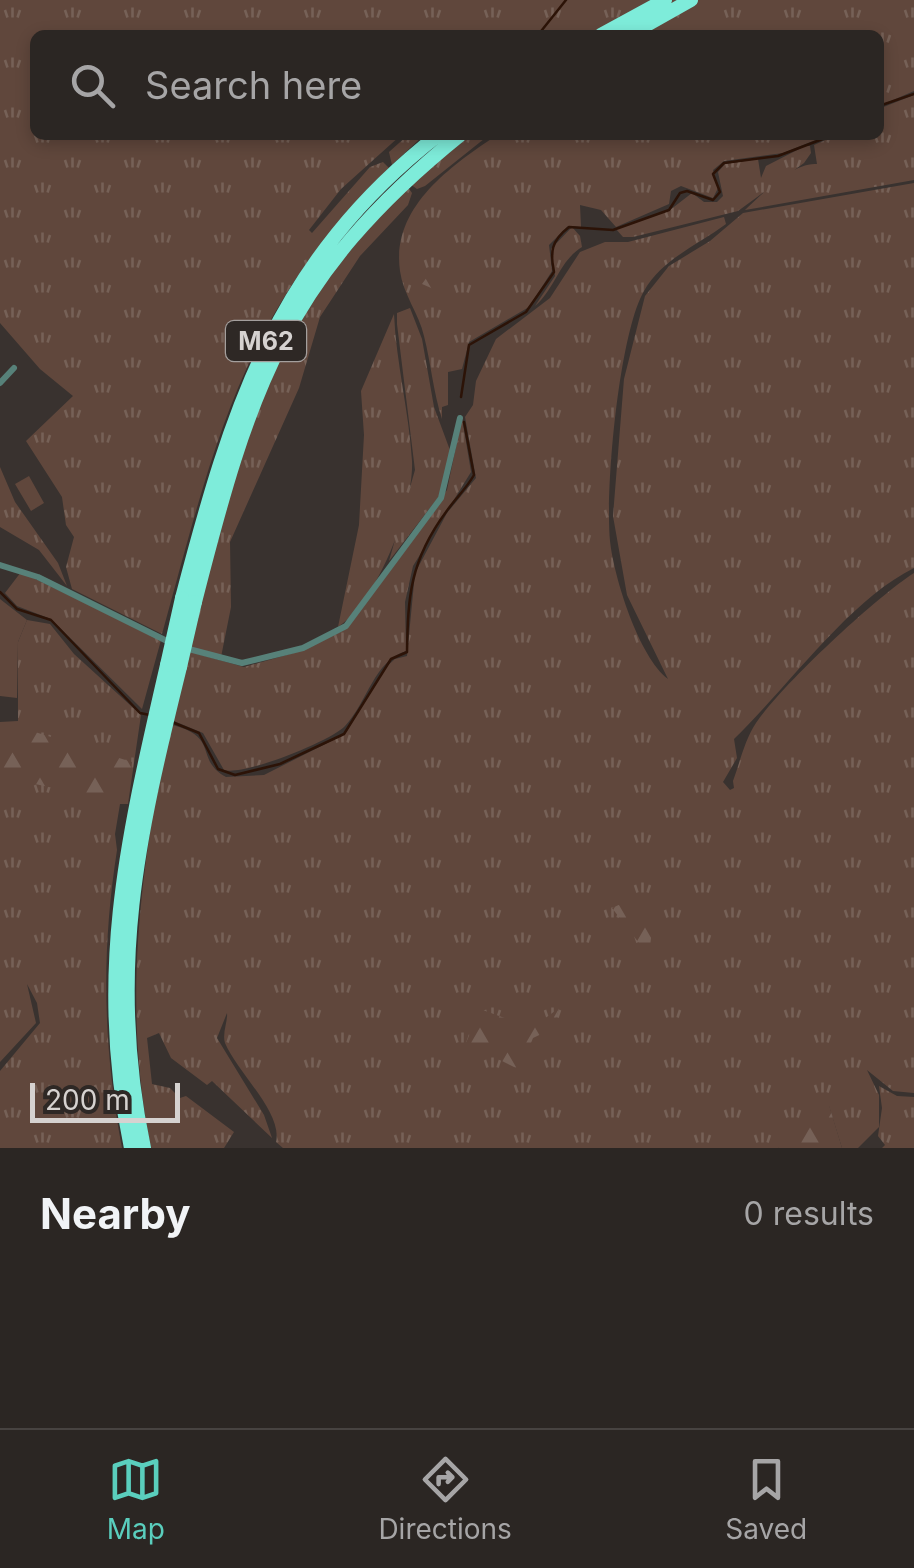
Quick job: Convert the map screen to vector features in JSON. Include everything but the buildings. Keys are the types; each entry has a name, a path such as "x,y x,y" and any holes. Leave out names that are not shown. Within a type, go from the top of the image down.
{"highway":[{"path":"610,30 665,0"},
{"path":"638,30 690,0"},
{"name":"M62","path":"131,1148 116,1056 117,905 232,419 284,308 319,255 374,190 432,140"},
{"name":"M62","path":"188,600 242,428 285,331 356,230 405,180 454,140"},
{"name":"M62","path":"141,803 125,965 130,1070 144,1148"}],"street":[{"path":"0,383 14,368"},
{"path":"0,564 38,577 165,640 220,660 242,663 292,652 336,633 361,610 386,568 441,498 460,418"}],"green space":[{"path":"0,0 914,0 914,91 884,104 884,30 30,30 30,140 395,140 341,189 309,230 312,233 370,167 383,162 389,168 339,222 299,275 266,329 218,440 162,634 72,589 66,567 74,537 66,525 62,497 26,441 73,396 40,369 0,323"},
{"path":"914,95 914,180 745,210 788,173 817,164 814,145 826,140 884,140 884,107"},
{"path":"402,140 419,140 392,165 389,152"},
{"path":"465,140 483,140 425,186 417,189 410,184"},
{"path":"490,140 816,140 783,153 724,161 713,170 718,188 713,198 681,186 671,191 669,204 616,227 601,210 580,205 581,227 568,226 549,245 552,271 529,307 469,342 462,369 448,372 448,405 442,407 442,419 422,328 400,271 400,248 415,208 461,160"},
{"path":"810,146 811,153 804,163 738,211 633,237 623,237 616,229 670,210 692,193 704,202 717,202 723,196 718,172 725,164 758,159 761,178 766,166"},
{"path":"914,183 914,568 890,582 843,622 734,739 737,758 723,782 730,790 734,788 752,729 786,687 854,621 914,573 914,1093 893,1091 867,1070 879,1095 879,1127 858,1148 842,1148 829,1106 778,1148 283,1148 276,1142 273,1118 225,1043 227,1013 217,1038 264,1115 272,1138 212,1081 207,1085 171,1058 159,1033 147,1038 152,1084 170,1088 180,1098 186,1096 234,1132 224,1148 151,1148 137,1039 138,935 168,724 195,735 216,770 226,777 264,775 345,734 386,667 407,656 415,573 447,513 476,478 465,417 473,405 476,381 496,339 550,298 580,252 605,242 628,242 724,217 726,224 670,261 644,291 627,341 616,413 609,517 612,557 638,635 668,679 627,595 613,516 624,379 645,296 669,266 710,241 743,213"},
{"path":"407,186 412,193 408,205 360,256 320,317 299,388 230,542 231,607 221,657 188,646 243,445 274,368 318,293"},
{"path":"572,227 580,236 582,247 535,306 555,276 551,249"},
{"path":"430,273 451,278 454,284 445,294 422,284"},
{"path":"410,308 422,339 434,407 451,453 440,495 389,561 415,470 397,324 397,313"},
{"path":"394,314 412,461 407,503 379,575 366,597 338,627 359,525 364,435 361,391"},
{"path":"462,418 471,472 413,566 405,602 406,651 386,663 353,716 337,732 267,763 224,770 203,733 169,719 187,651 244,667 297,652 344,630 447,490"},
{"path":"0,467 15,502 58,563 67,586 39,550 0,527"},
{"path":"29,476 44,503 31,511 15,484"},
{"path":"21,572 161,640 142,709 51,619 17,606 5,593"},
{"path":"0,599 27,620 18,642 17,698 0,696"},
{"path":"27,620 50,624 74,654 141,715 128,804 120,804 115,834 117,850 108,925 108,1036 122,1148 0,1148 0,1071 40,1023 37,1003 27,984 36,1023 0,1062 0,722 18,721 18,642"},
{"path":"0,728 22,728 132,762 129,793 102,811 58,789 3,777"},
{"path":"643,894 651,898 652,913 645,912 652,929 649,956 612,908"},
{"path":"502,985 519,998 534,994 551,1005 536,1016 494,992"},
{"path":"559,1008 554,1028 533,1038 520,1070 466,1043 480,1009 532,1028"},
{"path":"879,1086 897,1096 914,1097 914,1148 882,1148 885,1145 878,1136 882,1108"},
{"path":"829,1105 842,1148 778,1148 780,1144"}],"waterway":[{"path":"542,30 566,0"},
{"path":"884,104 914,94"},
{"path":"461,397 469,345 526,312 554,272 553,247 569,227 613,230 669,210 680,193 687,191 713,200 720,192 713,174 724,163 778,156 820,140"},
{"path":"172,722 199,733 218,769 235,775 280,764 344,734 391,659 407,652 410,596 418,563 434,530 474,475 464,422"},
{"path":"0,592 17,609 51,620 140,713 150,715"}]}
